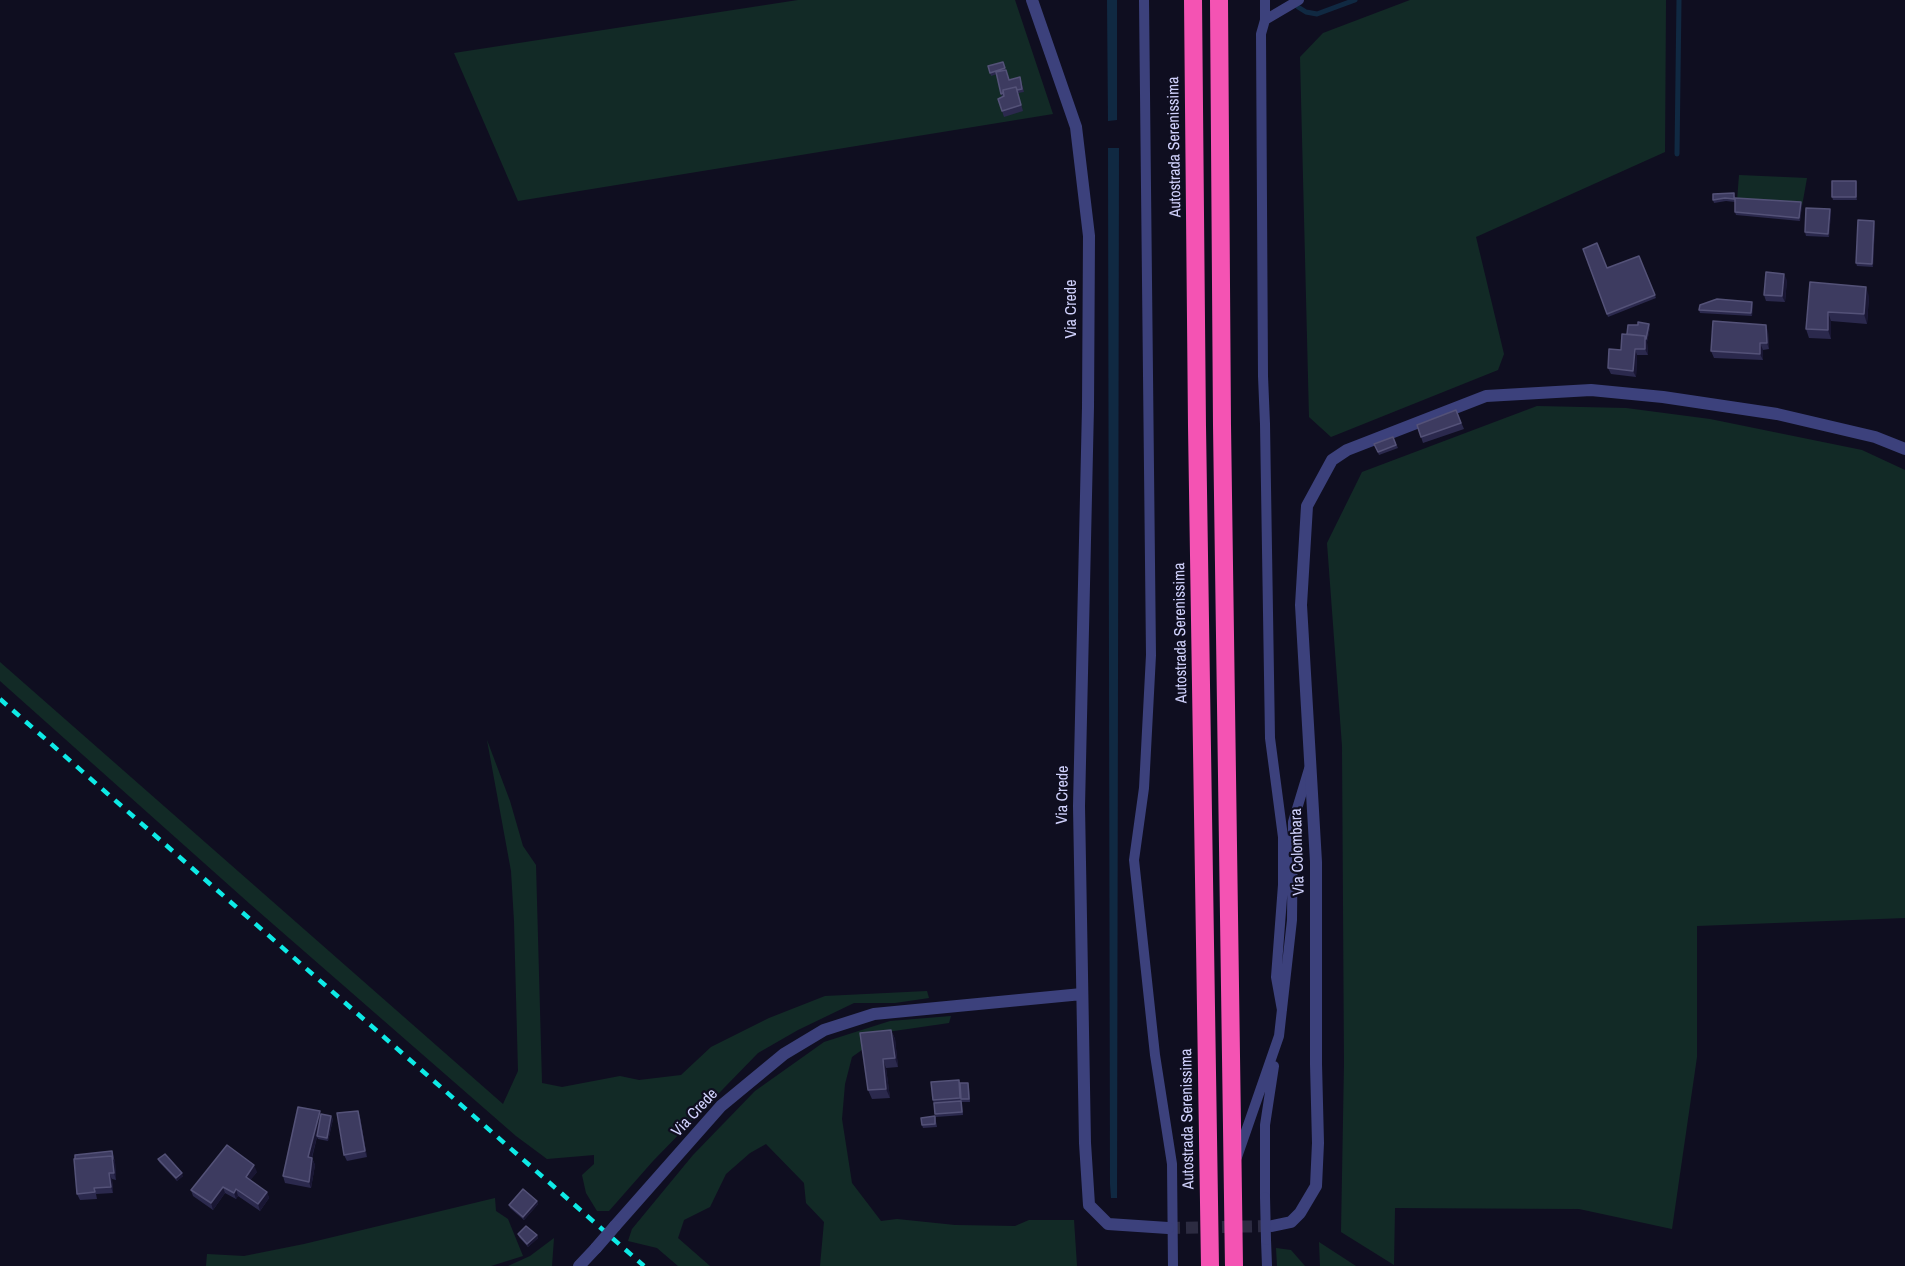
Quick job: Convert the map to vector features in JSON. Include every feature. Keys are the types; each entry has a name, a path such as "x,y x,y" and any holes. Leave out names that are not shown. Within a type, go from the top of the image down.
{"highway":[{"name":"Autostrada Serenissima","path":"1193,0 1197,438 1210,1266"},
{"path":"1218,0 1234,1266"}],"street":[{"name":"Via Crede","path":"579,1266 721,1106 784,1054 824,1030 874,1014 1082,994 1079,806 1088,407 1089,236 1076,127 1032,0"},
{"name":"Via Colombara","path":"1272,1226 1291,1222 1300,1214 1316,1186 1318,1143 1316,861 1301,605 1307,506 1332,460 1347,450 1486,396 1591,390 1777,414 1875,437 1905,449"},
{"path":"1082,994 1089,1205 1108,1224 1168,1228"}],"lane":[{"path":"1144,0 1151,655 1144,788 1134,860 1155,1055 1172,1164 1173,1266"},
{"path":"1265,0 1265,20 1261,34 1263,376 1270,738 1283,837 1283,885 1276,977 1282,1010"},
{"path":"1265,20 1299,0"},
{"path":"1267,1266 1265,1125 1279,1036 1292,920 1293,822 1310,766"},
{"path":"1233,1169 1279,1036"}],"green space":[{"path":"798,0 1015,0 1053,114 518,201 454,53"},
{"path":"1410,0 1666,0 1665,152 1476,237 1504,354 1498,370 1331,437 1309,417 1300,57 1323,33"},
{"path":"1739,175 1807,178 1802,206 1737,201"},
{"path":"1537,406 1626,408 1710,419 1862,450 1905,470 1905,918 1697,926 1697,1057 1672,1229 1579,1209 1395,1208 1394,1265 1341,1232 1344,1064 1342,746 1327,543 1362,472"},
{"path":"0,662 503,1104 518,1071 514,921 511,871 487,740 510,801 523,846 536,865 542,1083 562,1087 620,1076 639,1080 681,1075 711,1047 769,1018 825,996 927,991 929,998 895,1003 854,1003 798,1030 758,1053 653,1161 609,1211 597,1211 586,1193 582,1175 594,1164 594,1155 547,1159 516,1136 250,904 0,681"},
{"path":"951,1016 949,1023 887,1032 852,1057 845,1084 842,1119 852,1183 881,1221 897,1219 955,1225 1015,1226 1029,1220 1074,1220 1077,1266 820,1266 824,1222 806,1203 804,1183 766,1144 750,1153 726,1174 710,1207 684,1220 678,1238 710,1266 678,1266 657,1248 628,1241 632,1229 693,1155 755,1091 824,1042 890,1021"},
{"path":"495,1198 496,1211 508,1219 523,1256 491,1266 206,1266 207,1254 244,1256 304,1244"},
{"path":"554,1238 552,1266 508,1266 530,1256"},
{"path":"1319,1242 1356,1266 1320,1266"},
{"path":"1276,1248 1291,1250 1305,1266 1277,1266"}],"water":[{"path":"1107,0 1117,0 1117,120 1108,121"},
{"path":"1108,148 1119,148 1117,1198 1111,1198 1110,1184"}],"building":[{"path":"1003,62 1005,68 990,73 988,66"},
{"path":"1006,70 1009,80 1020,77 1022,89 1017,90 1016,87 1003,90 1001,94 996,72"},
{"path":"1016,87 1021,105 1002,111 998,99 1004,96 1003,90"},
{"path":"1832,181 1856,181 1856,197 1832,197"},
{"path":"1734,193 1734,199 1713,200 1713,194"},
{"path":"1735,198 1801,202 1799,218 1735,212"},
{"path":"1806,208 1830,209 1828,234 1805,232"},
{"path":"1858,220 1874,221 1872,264 1856,263"},
{"path":"1597,243 1607,268 1639,256 1655,295 1607,314 1583,249"},
{"path":"1766,272 1784,274 1782,296 1764,295"},
{"path":"1810,282 1866,287 1864,314 1828,312 1828,330 1806,329"},
{"path":"1717,299 1752,302 1751,313 1699,310 1700,305"},
{"path":"1713,321 1766,325 1767,343 1760,343 1760,354 1711,351"},
{"path":"1638,322 1649,324 1646,339 1645,336 1627,334 1628,325 1638,325"},
{"path":"1622,334 1645,336 1645,349 1635,349 1633,371 1608,368 1609,349 1621,350"},
{"path":"1456,410 1461,423 1421,437 1417,425"},
{"path":"1393,437 1396,445 1378,452 1374,444"},
{"path":"891,1030 895,1058 883,1059 886,1089 868,1090 860,1033"},
{"path":"959,1080 960,1098 933,1100 931,1082"},
{"path":"960,1083 968,1083 969,1099 961,1099"},
{"path":"961,1101 962,1112 935,1114 934,1103"},
{"path":"298,1107 320,1111 308,1157 312,1158 309,1182 283,1176"},
{"path":"358,1111 365,1151 344,1155 337,1113"},
{"path":"321,1114 331,1116 327,1138 317,1136"},
{"path":"935,1116 935,1124 922,1125 921,1118"},
{"path":"227,1145 254,1165 246,1177 267,1192 258,1204 236,1189 234,1193 223,1187 211,1203 191,1190"},
{"path":"112,1151 113,1159 112,1156 75,1159 75,1155"},
{"path":"165,1154 182,1173 176,1178 158,1159"},
{"path":"112,1156 114,1173 109,1173 111,1187 94,1188 95,1192 77,1194 74,1159"},
{"path":"523,1189 537,1201 523,1217 509,1205"},
{"path":"526,1226 537,1235 527,1244 518,1234"}],"waterway":[{"path":"1298,7 1306,12 1317,14 1355,0"},
{"path":"1677,154 1679,0"}],"tunnel":[{"path":"1168,1228 1272,1226"}],"railway":[{"path":"0,699 644,1266"}]}
